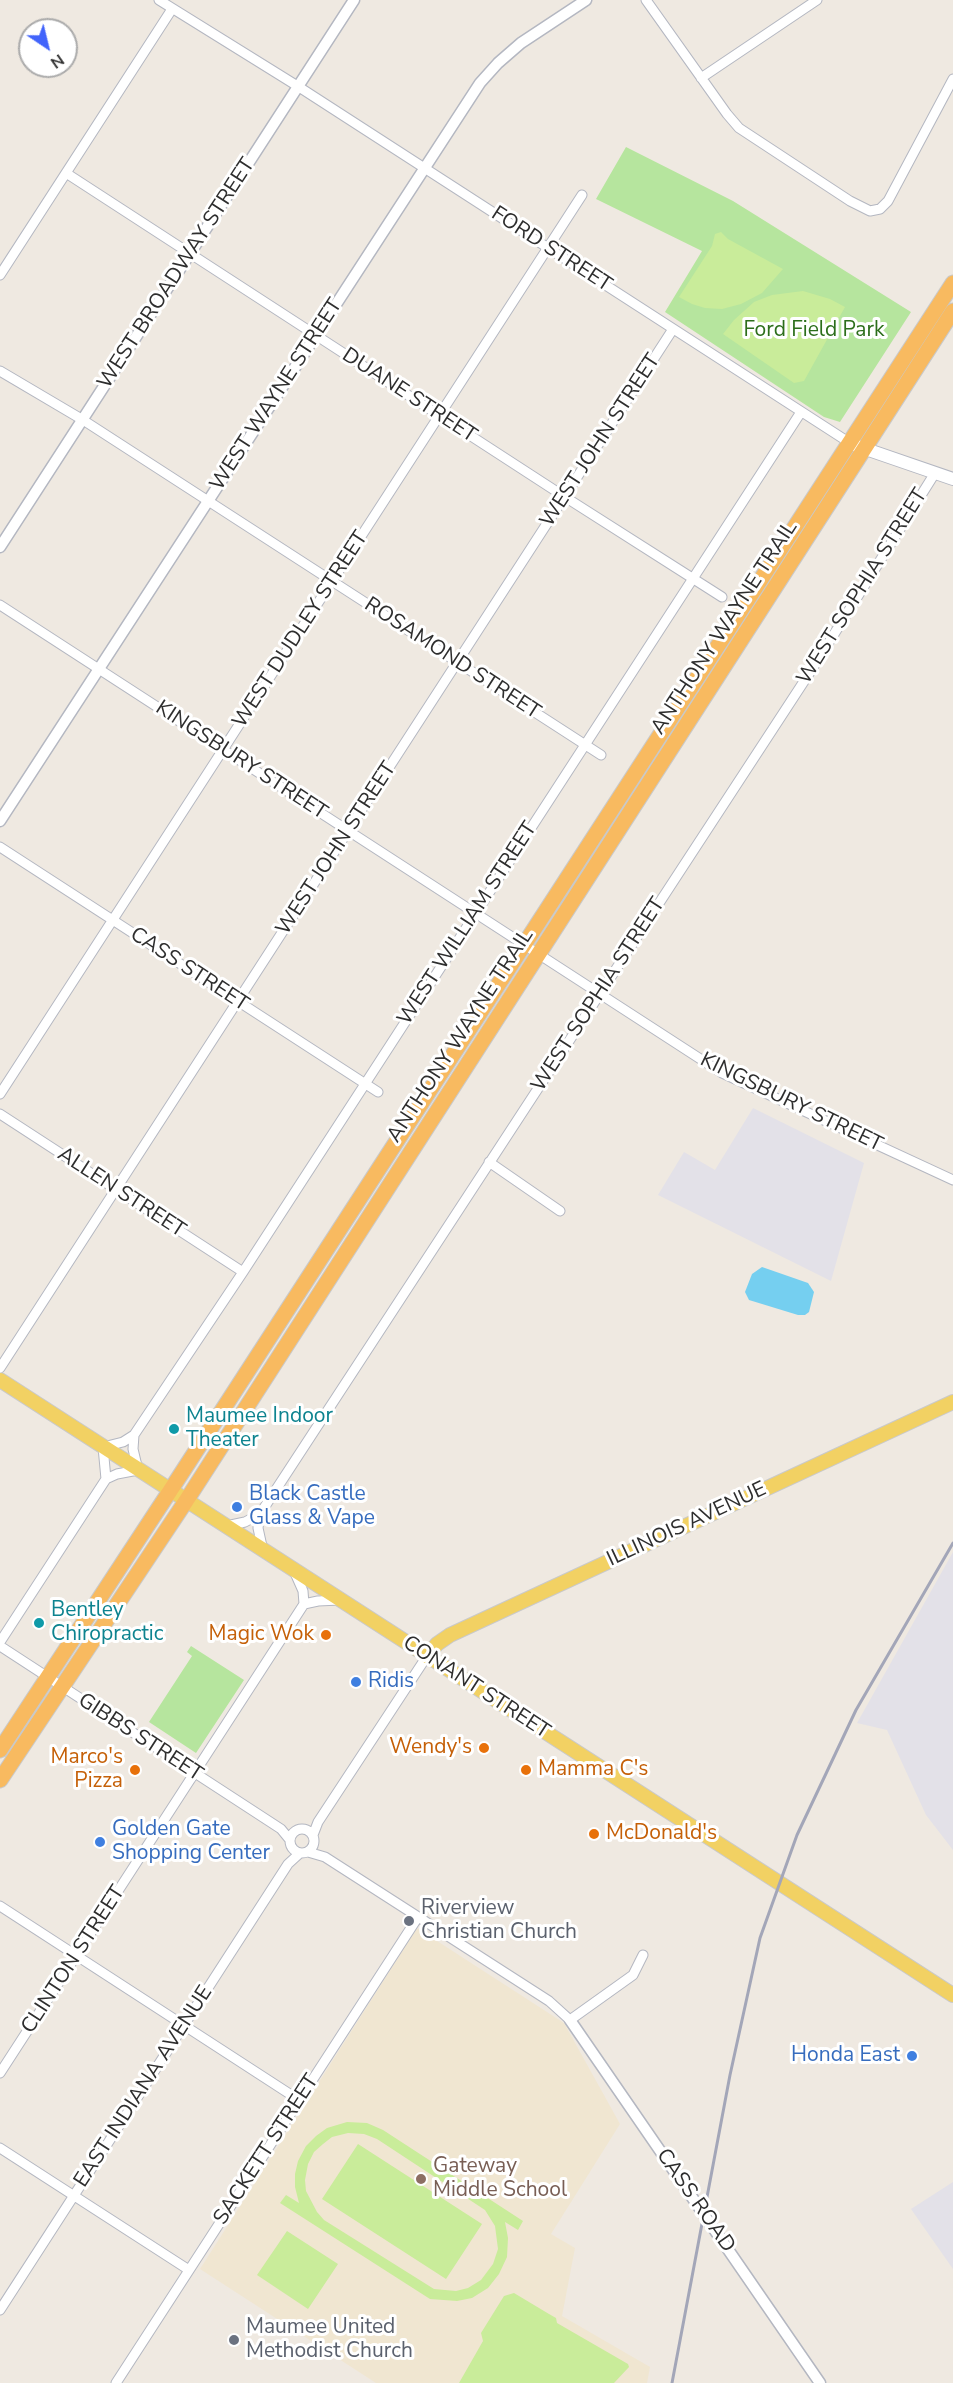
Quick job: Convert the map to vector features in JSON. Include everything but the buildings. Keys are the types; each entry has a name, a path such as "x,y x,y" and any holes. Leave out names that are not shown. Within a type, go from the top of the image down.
{"highway":[{"name":"ANTHONY WAYNE TRAIL","path":"0,1750 171,1491 953,283"},
{"name":"ANTHONY WAYNE TRAIL","path":"0,1780 186,1501 953,311"}],"main road":[{"name":"FORD STREET","path":"850,443 953,479"},
{"name":"CONANT STREET","path":"0,1380 953,1995"},
{"name":"ILLINOIS AVENUE","path":"428,1656 437,1644 450,1635 953,1402"}],"street":[{"name":"FORD STREET","path":"159,0 299,87 850,443"},
{"path":"0,275 180,0"},
{"name":"WEST BROADWAY STREET","path":"0,547 354,0"},
{"name":"WEST WAYNE STREET","path":"0,821 475,89 498,63 521,44 586,0"},
{"path":"646,0 727,114 744,133 867,210 883,207 953,79"},
{"path":"701,78 817,0"},
{"name":"DUANE STREET","path":"66,173 722,597"},
{"name":"WEST DUDLEY STREET","path":"0,1094 582,195"},
{"name":"WEST JOHN STREET","path":"0,1368 673,329"},
{"name":"ROSAMOND STREET","path":"0,371 83,420 601,755"},
{"name":"WEST WILLIAM STREET","path":"134,1435 243,1272 801,412"},
{"name":"WEST SOPHIA STREET","path":"260,1514 808,675 935,473"},
{"name":"KINGSBURY STREET","path":"0,604 722,1073 953,1180"},
{"name":"CASS STREET","path":"0,847 378,1092"},
{"name":"ALLEN STREET","path":"0,1114 243,1272"},
{"path":"489,1162 560,1211"},
{"path":"106,1479 103,1447 123,1442 134,1435"},
{"path":"0,1644 106,1479 117,1474 138,1470 133,1449 134,1435"},
{"path":"225,1527 245,1522 260,1514"},
{"path":"260,1514 258,1527 263,1551"},
{"path":"294,1570 303,1591 304,1604 340,1600"},
{"name":"CLINTON STREET","path":"0,2073 304,1604"},
{"name":"GIBBS STREET","path":"0,1644 47,1678 281,1829 298,1849"},
{"path":"298,1849 314,1839 318,1822 428,1656"},
{"path":"301,1829 318,1822"},
{"name":"GIBBS STREET","path":"281,1829 301,1829"},
{"path":"301,1829 314,1839 325,1857"},
{"path":"298,1849 301,1829"},
{"path":"298,1849 325,1857 549,2001 570,2020 633,1975 643,1955"},
{"name":"EAST INDIANA AVENUE","path":"0,2310 298,1849"},
{"path":"2,1911 76,1955 299,2100"},
{"name":"SACKETT STREET","path":"116,2383 418,1917"},
{"name":"CASS ROAD","path":"570,2020 820,2383"},
{"path":"0,2148 189,2270"}],"shaded area":[{"path":"753,1108 864,1163 831,1281 658,1195 684,1152 715,1170"},
{"path":"953,1552 953,1850 926,1815 887,1730 857,1723"},
{"name":"Gateway Middle School","path":"417,1928 564,2023 620,2124 551,2234 575,2248 562,2316 650,2367 647,2383 376,2383 200,2269"},
{"path":"953,2182 953,2269 911,2209"}],"green space":[{"name":"Ford Field Park","path":"626,147 733,201 911,312 840,422 824,417 665,312 702,251 596,199"},
{"path":"721,232 728,239 783,269 762,293 741,304 722,309 705,308 679,297 712,246 715,234"},
{"path":"803,291 830,299 845,307 804,381 794,383 723,334 734,320 754,302 772,295"},
{"path":"191,1646 244,1680 196,1753 149,1722 192,1656 187,1652"},
{"path":"347,2122 367,2123 383,2130 523,2221 518,2230 505,2222 508,2238 507,2257 499,2274 488,2288 472,2298 457,2301 430,2299 280,2203 286,2195 299,2203 295,2187 298,2161 306,2146 327,2128","holes":["348,2133 364,2134 377,2139 485,2210 495,2226 498,2249 493,2264 481,2280 468,2288 456,2291 434,2289 324,2220 317,2212 306,2191 305,2180 308,2164 314,2152 332,2137"]},
{"path":"358,2144 482,2224 446,2279 322,2199"},
{"path":"287,2231 338,2264 308,2309 257,2275"},
{"path":"514,2293 556,2318 557,2323 628,2364 629,2367 614,2383 459,2383 483,2341 481,2333 504,2296"}],"water":[{"path":"762,1267 808,1283 814,1292 809,1312 805,1315 798,1315 749,1300 745,1292 752,1274"}],"railway":[{"path":"672,2383 730,2075 760,1938 797,1835 856,1710 953,1543"}],"place":[{"name":"Maumee Indoor Theater","path":"174,1429"},
{"name":"Black Castle Glass & Vape","path":"237,1507"},
{"name":"Bentley Chiropractic","path":"39,1623"},
{"name":"Magic Wok","path":"326,1635"},
{"name":"Ridis","path":"356,1682"},
{"name":"Wendy's","path":"484,1748"},
{"name":"Marco's Pizza","path":"135,1770"},
{"name":"Mamma C's","path":"526,1770"},
{"name":"McDonald's","path":"594,1834"},
{"name":"Golden Gate Shopping Center","path":"100,1842"},
{"name":"Riverview Christian Church","path":"409,1921"},
{"name":"Honda East","path":"912,2056"},
{"name":"Gateway Middle School","path":"421,2179"},
{"name":"Maumee United Methodist Church","path":"234,2340"}]}
